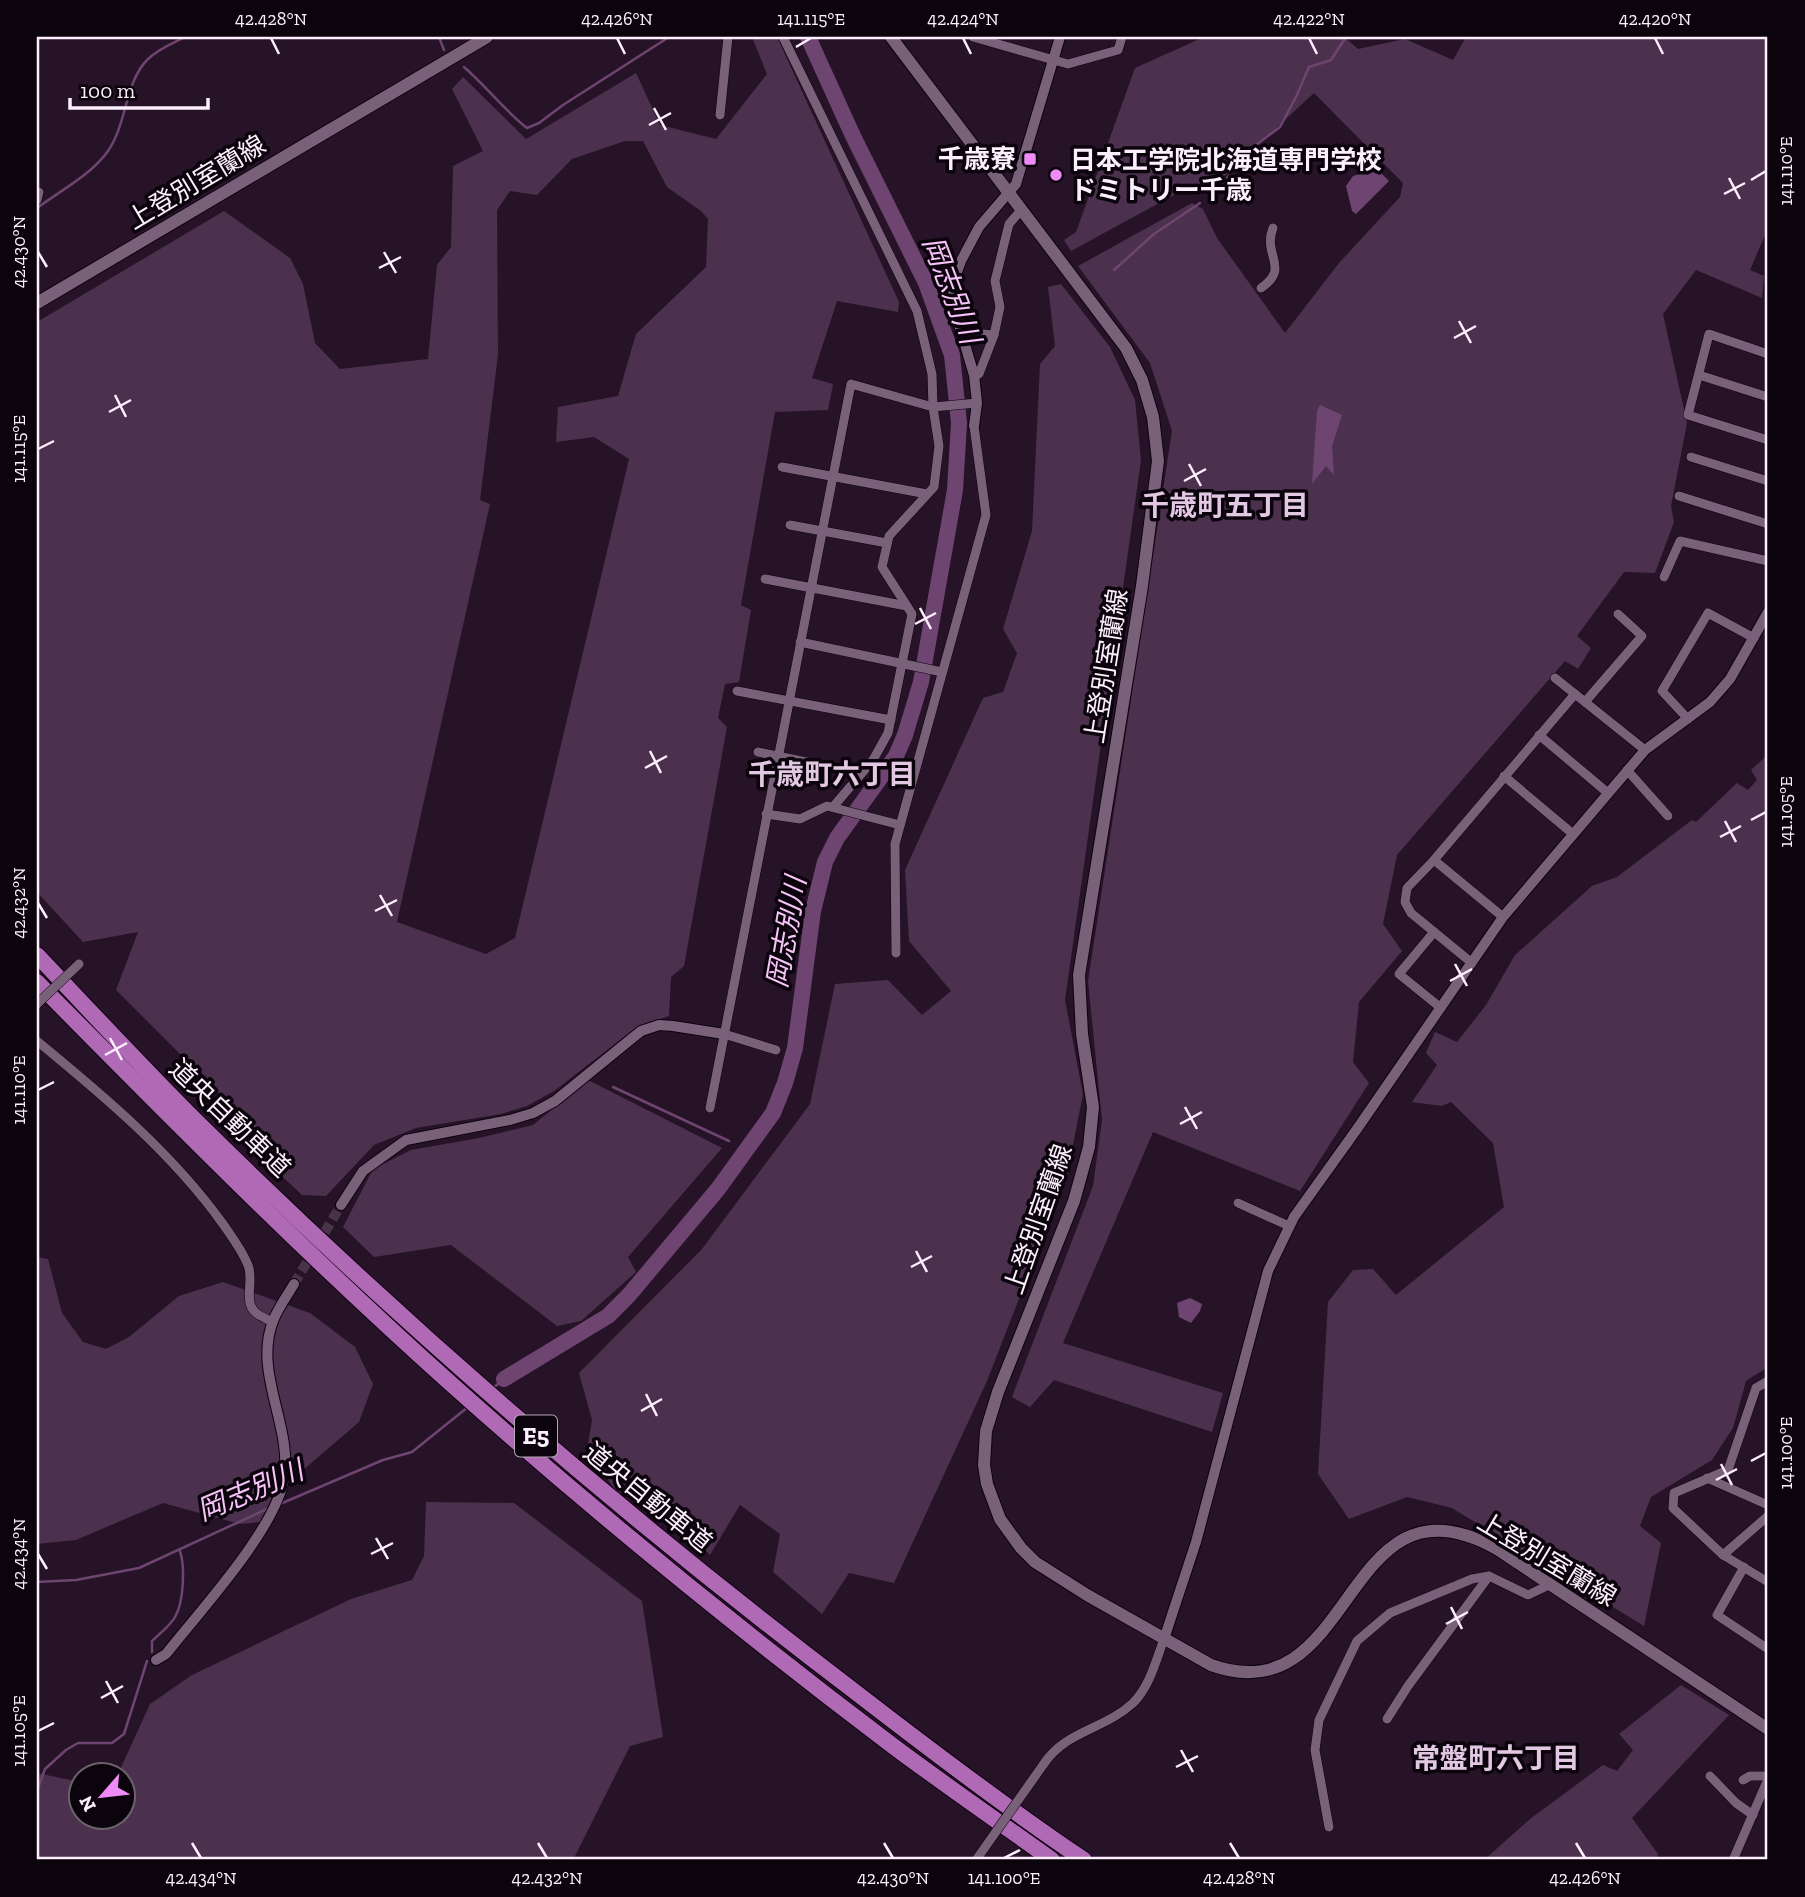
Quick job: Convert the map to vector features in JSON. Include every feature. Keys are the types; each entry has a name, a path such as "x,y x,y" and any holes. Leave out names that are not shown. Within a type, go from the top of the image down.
{"highway":[{"name":"道央自動車道","path":"37,955 178,1103 353,1272 555,1452 785,1639 927,1747 1084,1860"},
{"name":"道央自動車道","path":"37,982 324,1266 460,1391 764,1646 895,1747 1052,1860"}],"main road":[{"name":"上登別室蘭線","path":"37,303 487,37"},
{"name":"上登別室蘭線","path":"891,37 1126,348 1142,380 1153,417 1158,461 1142,586 1079,975 1082,1034 1093,1107 1088,1147 1074,1201 998,1392 986,1431 984,1465 992,1502 1000,1519 1035,1562 1075,1588 1211,1665 1232,1672 1251,1674 1278,1668 1304,1652 1384,1553 1398,1542 1427,1531 1450,1530 1479,1539 1768,1729"}],"street":[{"path":"720,115 728,37"},
{"path":"783,37 917,312 937,406 939,446 934,487 889,536 882,567 912,614 888,733 873,761 836,807"},
{"path":"973,37 999,40 1068,64 1118,50 1122,37"},
{"path":"895,953 894,852 937,671 986,514 974,426 975,375 952,301 953,283 979,227 1016,184 1060,37"},
{"path":"975,375 979,373 994,335 1000,307 995,281 1009,223 1022,209"},
{"path":"1261,288 1273,281 1276,272 1269,242 1273,228"},
{"path":"961,332 994,335"},
{"path":"1768,354 1709,334 1688,415 1768,440"},
{"path":"1699,375 1768,397"},
{"path":"710,1108 851,384 937,406 976,403"},
{"path":"1691,457 1768,481"},
{"path":"782,467 927,494"},
{"path":"1679,496 1768,524"},
{"path":"790,525 887,543"},
{"path":"1664,577 1680,541 1768,561"},
{"path":"765,579 907,606"},
{"path":"976,1860 1052,1751 1119,1715 1135,1701 1146,1685 1164,1639 1199,1530 1265,1281 1289,1226 1503,917 1645,750 1710,702 1730,679 1768,612"},
{"path":"1688,719 1662,691 1708,613 1755,638"},
{"path":"1585,702 1642,636 1618,614"},
{"path":"800,642 937,671"},
{"path":"1555,678 1645,750"},
{"path":"737,691 891,720"},
{"path":"1472,963 1408,908 1405,894 1407,888 1575,694"},
{"path":"1539,735 1608,793"},
{"path":"758,751 861,773"},
{"path":"1627,771 1668,816"},
{"path":"1504,776 1573,834"},
{"path":"766,814 800,819 827,806 900,825"},
{"path":"1434,860 1503,917"},
{"path":"1434,932 1399,974 1441,1008"},
{"path":"37,1004 79,964"},
{"path":"341,1205 363,1171 407,1140 510,1121 533,1113 555,1101 641,1031 659,1025 673,1026 724,1034 776,1050"},
{"path":"37,1041 143,1133 211,1207 249,1266 250,1302 254,1312 272,1322"},
{"path":"1238,1203 1289,1226"},
{"path":"156,1661 166,1654 233,1569 268,1521 280,1498 285,1476 285,1451 268,1357 272,1322 294,1284"},
{"path":"1768,1381 1756,1388 1728,1470 1674,1493 1673,1508 1723,1555 1768,1582"},
{"path":"1707,1478 1768,1505"},
{"path":"1723,1555 1768,1516"},
{"path":"1744,1567 1717,1615 1767,1645"},
{"path":"1387,1719 1489,1576"},
{"path":"1329,1827 1315,1750 1319,1720 1357,1641 1390,1613 1472,1579 1489,1576 1528,1595 1550,1584"},
{"path":"1710,1776 1736,1803 1753,1815"},
{"path":"1733,1860 1768,1778 1750,1776 1743,1780"}],"shaded area":[{"path":"752,37 777,37 899,302 898,312 837,301 812,378 833,384 828,410 775,412 741,605 751,610 739,682 725,684 718,718 727,727 684,966 671,977 669,1016 637,1027 554,1091 527,1106 501,1114 416,1128 374,1145 326,1196 302,1195 254,1150 253,1127 116,990 138,932 83,942 37,892 37,322 224,211 290,258 303,284 315,343 340,369 428,359 437,265 451,247 453,166 483,151 452,89 463,77 526,139 636,73 660,125 716,139 767,74","holes":["625,141 643,141 667,187 708,219 706,267 636,334 618,396 558,407 556,442 594,437 629,459 515,938 486,954 397,922 490,504 480,500 498,355 497,210 510,191 537,195 572,159"]},
{"path":"1204,37 1344,37 1358,49 1405,39 1453,60 1466,37 1768,37 1768,235 1765,235 1750,270 1764,276 1762,298 1696,270 1663,314 1687,423 1671,506 1674,522 1655,573 1624,572 1577,636 1591,648 1578,669 1565,661 1397,855 1383,924 1402,951 1359,1002 1353,1062 1369,1083 1300,1191 1153,1132 1063,1343 1223,1393 1212,1432 1054,1380 1030,1407 1012,1397 1093,1186 1102,1120 1088,981 1172,431 1150,363 1078,266 1192,203 1203,209 1217,238 1285,333 1339,263 1400,197 1403,183 1314,93 1206,193 1183,190 1071,251 1064,240 1076,232 1135,68"},
{"path":"1365,157 1389,181 1356,214 1352,211 1346,186 1353,176 1363,173 1358,165"},
{"path":"1061,284 1110,347 1135,400 1141,460 1065,1000 1083,1094 1067,1175 987,1381 894,1583 849,1573 822,1614 773,1572 780,1534 740,1505 710,1555 651,1497 618,1494 587,1450 592,1420 579,1373 702,1249 810,1104 835,984 888,980 922,1015 951,991 909,941 905,870 983,698 1003,692 1017,653 1003,629 1032,531 1040,364 1055,346 1048,287"},
{"path":"1320,405 1342,415 1332,446 1334,475 1326,466 1312,484 1317,411"},
{"path":"1768,754 1768,1367 1746,1381 1733,1428 1712,1460 1651,1497 1640,1526 1661,1543 1644,1626 1452,1508 1407,1497 1349,1519 1318,1474 1328,1302 1353,1270 1373,1269 1396,1295 1504,1207 1493,1143 1451,1102 1442,1106 1412,1102 1437,1065 1426,1053 1435,1032 1457,1042 1486,1005 1515,955 1592,886 1617,877 1692,820 1696,822 1737,783 1748,790 1757,780 1751,770"},
{"path":"588,1080 722,1148 628,1257 636,1272 581,1321 557,1326 451,1245 374,1257 343,1227 373,1169 411,1150 533,1125"},
{"path":"37,1257 48,1259 62,1313 83,1342 106,1349 129,1337 179,1296 223,1282 310,1313 355,1347 373,1384 359,1422 273,1496 260,1522 240,1524 163,1503 76,1540 37,1544"},
{"path":"1190,1298 1202,1304 1191,1323 1179,1317 1177,1303"},
{"path":"426,1502 514,1503 642,1601 663,1737 630,1746 573,1860 37,1860 37,1773 66,1779 66,1830 136,1830 136,1760 124,1760 150,1704 192,1675 351,1599 412,1580 424,1556"},
{"path":"1681,1685 1729,1715 1632,1818 1658,1854 1657,1860 1484,1860 1530,1819 1603,1765 1617,1771 1633,1750 1619,1734"}],"waterway":[{"path":"37,208 101,160 114,140 140,68 156,52 185,37"},
{"path":"439,37 444,50"},
{"path":"464,67 527,128 539,123 669,37"},
{"name":"岡志別川","path":"504,1379 608,1316 629,1295 718,1189 773,1113 795,1048 813,911 825,862 837,838 896,756 921,682 955,490 959,423 952,355 926,283 853,136 808,37"},
{"path":"1218,188 1256,145 1280,127 1309,67 1331,60 1346,37"},
{"path":"1114,270 1154,234 1200,203"},
{"path":"613,1087 729,1141"},
{"name":"岡志別川","path":"493,1388 504,1379"},
{"name":"岡志別川","path":"280,1504 383,1460 412,1452 468,1407"},
{"name":"岡志別川","path":"37,1582 76,1580 139,1568 267,1509"},
{"path":"152,1652 152,1641 173,1620 178,1610 183,1575 180,1551"},
{"path":"37,1791 45,1769 66,1750 78,1743 112,1743 124,1734 147,1661"}],"tunnel":[{"path":"294,1284 341,1205"}],"place":[{"name":"千歳寮","path":"1030,159"},
{"name":"日本工学院北海道専門学校 ドミトリー千歳","path":"1056,175"}],"district":[{"name":"千歳町五丁目","path":"1225,505"},
{"name":"千歳町六丁目","path":"832,774"},
{"name":"常盤町六丁目","path":"1496,1758"}]}
